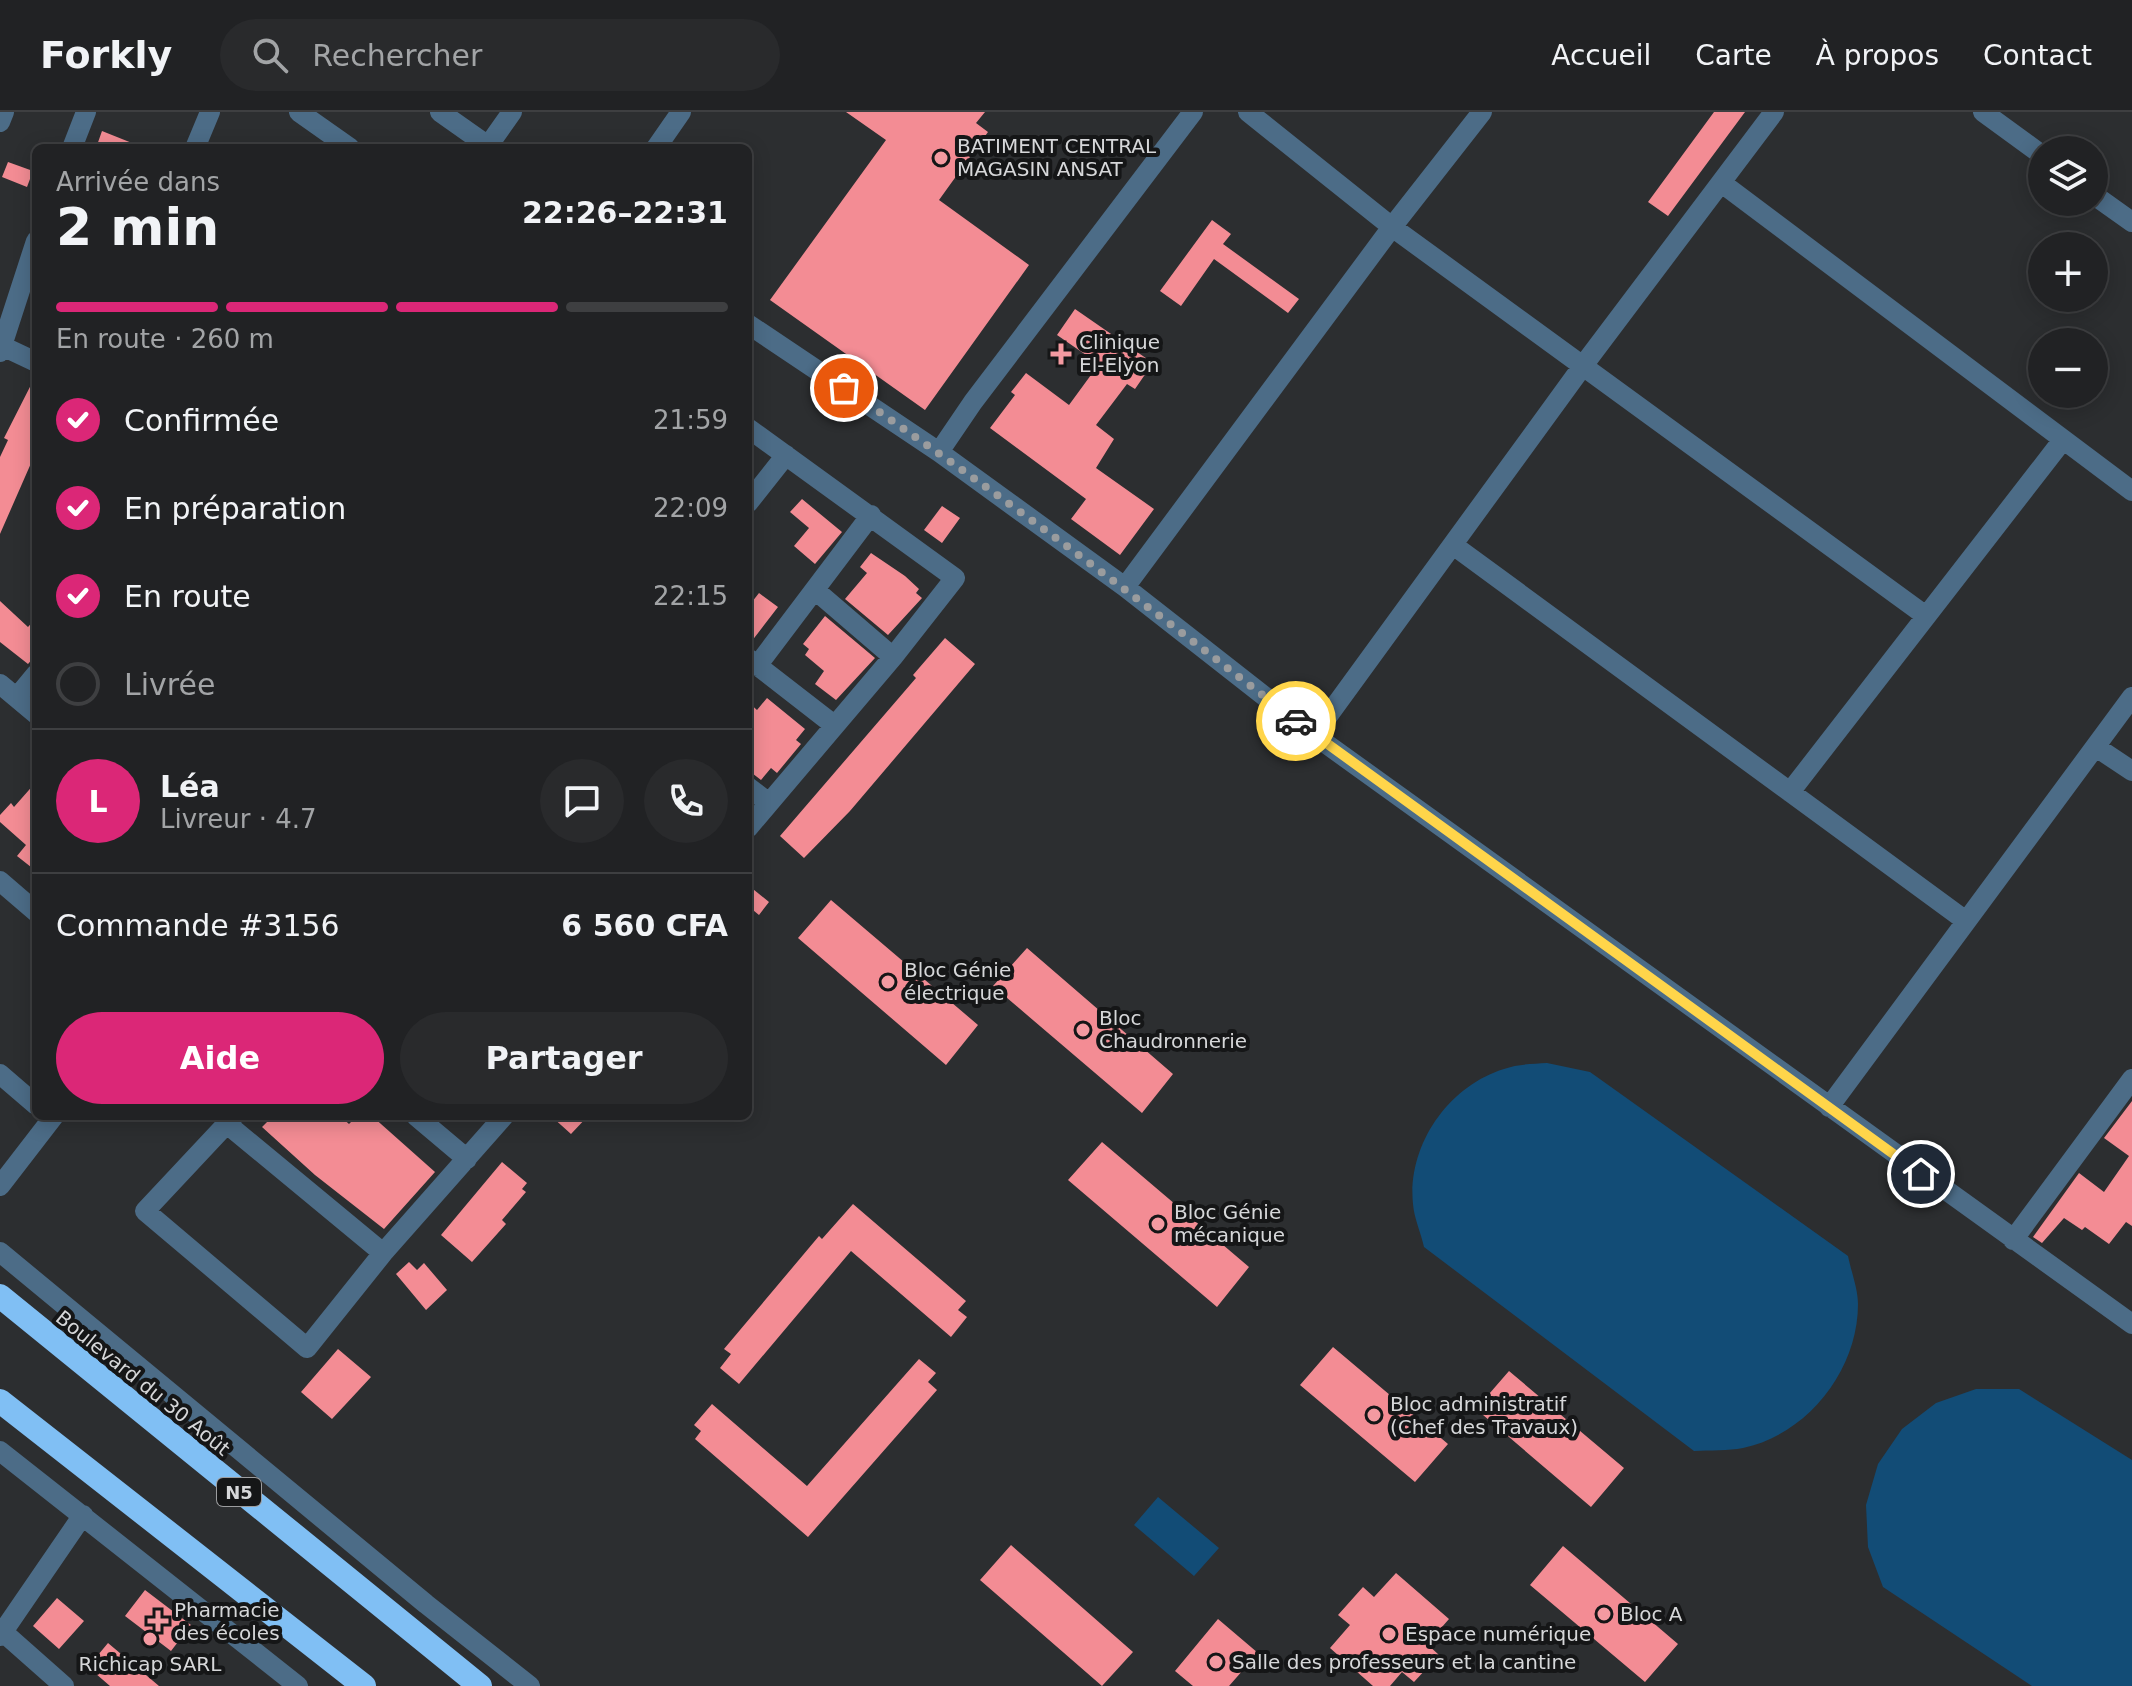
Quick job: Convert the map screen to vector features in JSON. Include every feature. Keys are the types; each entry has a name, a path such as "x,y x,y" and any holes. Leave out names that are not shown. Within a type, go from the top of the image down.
{"highway":[{"name":"Boulevard du 30 Août","path":"0,1296 480,1686"},
{"path":"0,1401 364,1686"}],"street":[{"path":"0,122 4,112"},
{"path":"74,144 86,112"},
{"path":"197,144 210,112"},
{"path":"299,112 344,144"},
{"path":"440,112 485,144"},
{"path":"491,144 512,112"},
{"path":"659,144 681,112"},
{"path":"939,452 973,402 1193,112"},
{"path":"1248,112 1392,227 1926,616"},
{"path":"1125,587 1392,227 1482,112"},
{"path":"1314,735 1582,367 1723,184 1774,112"},
{"path":"1983,112 2028,145"},
{"path":"1723,184 2132,491"},
{"path":"2108,205 2132,222"},
{"path":"32,253 1,349 32,361"},
{"path":"752,327 939,452 1125,587 1314,735 2132,1324"},
{"path":"752,431 955,578 893,657 752,823"},
{"path":"1790,792 2062,441"},
{"path":"752,498 786,455"},
{"path":"834,725 752,662 815,590 871,515"},
{"path":"1453,545 1966,921"},
{"path":"815,590 893,657"},
{"path":"32,676 8,691 32,711"},
{"path":"1829,1107 2132,697"},
{"path":"2096,747 2132,771"},
{"path":"752,790 769,803"},
{"path":"0,881 32,909"},
{"path":"0,1074 32,1101"},
{"path":"2013,1240 2132,1079"},
{"path":"0,1186 43,1120"},
{"path":"383,1253 230,1120 145,1211 307,1348 383,1253 501,1120"},
{"path":"421,1120 467,1159"},
{"path":"0,1252 530,1686"},
{"path":"0,1451 298,1686"},
{"path":"64,1686 1,1634 83,1515"}],"shaded area":[{"path":"1547,1063 1590,1072 1848,1256 1858,1304 1856,1329 1849,1352 1825,1396 1788,1429 1743,1448 1694,1451 1424,1247 1414,1209 1413,1182 1424,1140 1435,1121 1465,1089 1484,1077 1514,1066"},
{"path":"1976,1389 2019,1389 2132,1460 2132,1686 2032,1686 1883,1587 1868,1547 1866,1505 1878,1464 1902,1429 1936,1403"},
{"path":"1158,1497 1219,1548 1194,1576 1134,1525"}],"building":[{"path":"846,112 985,112 976,123 988,132 939,200 1029,265 925,410 770,300 886,140"},
{"path":"1714,112 1745,112 1668,216 1648,202"},
{"path":"102,131 134,144 97,144"},
{"path":"8,162 32,171 27,187 2,177"},
{"path":"1212,220 1231,234 1223,244 1299,299 1288,313 1214,259 1181,306 1160,291"},
{"path":"1075,309 1153,363 1135,389 1127,384 1096,425 1114,439 1096,468 1154,509 1120,555 1071,519 1086,499 990,428 1015,395 1011,392 1026,373 1069,405 1099,364 1057,335"},
{"path":"32,383 32,461 0,534 0,457 8,440 4,438"},
{"path":"802,499 842,532 815,564 794,546 809,528 790,512"},
{"path":"942,506 960,518 942,543 924,530"},
{"path":"871,553 905,576 919,589 916,593 922,598 888,635 845,599 867,573 860,567"},
{"path":"759,593 778,607 752,641 752,602"},
{"path":"0,601 28,627 32,622 32,660 28,664 0,642"},
{"path":"825,616 875,658 836,700 815,684 824,671 805,655 809,649 803,644"},
{"path":"945,638 975,664 850,811 804,858 780,836 916,678 913,675"},
{"path":"767,698 805,729 796,740 801,744 777,773 771,768 761,780 752,773 752,706 757,710"},
{"path":"32,787 32,868 17,856 26,845 0,822 0,815 11,803 14,807"},
{"path":"752,888 769,902 759,915 752,909"},
{"name":"Bloc Génie électrique","path":"831,900 978,1025 946,1065 798,938"},
{"name":"Bloc Chaudronnerie","path":"1027,948 1173,1074 1142,1113 993,986"},
{"path":"2132,1101 2132,1226 2126,1222 2109,1244 2085,1227 2082,1230 2064,1218 2042,1243 2033,1237 2079,1173 2104,1192 2129,1156 2104,1138"},
{"path":"269,1120 344,1120 349,1124 353,1120 376,1120 435,1172 384,1229 315,1175 262,1127"},
{"path":"555,1120 584,1120 571,1134"},
{"name":"Bloc Génie mécanique","path":"1102,1142 1249,1267 1217,1307 1068,1180"},
{"path":"502,1162 527,1183 522,1189 526,1192 502,1220 506,1224 472,1262 441,1235"},
{"path":"853,1204 966,1301 958,1310 967,1317 951,1337 851,1251 739,1384 720,1368 731,1354 724,1349 819,1236 822,1239"},
{"path":"409,1262 417,1270 424,1263 447,1290 426,1310 396,1274"},
{"name":"Bloc administratif (Chef des Travaux)","path":"1333,1347 1448,1444 1415,1482 1300,1385"},
{"path":"338,1349 371,1377 332,1419 301,1392"},
{"path":"919,1359 936,1373 928,1382 937,1390 808,1537 695,1439 701,1431 694,1425 712,1404 807,1486"},
{"path":"1509,1371 1624,1468 1591,1507 1476,1409"},
{"path":"1011,1545 1133,1652 1102,1686 980,1580"},
{"name":"Bloc A","path":"1563,1546 1678,1644 1645,1682 1530,1585"},
{"name":"Espace numérique","path":"1396,1573 1449,1619 1427,1644 1439,1655 1414,1682 1402,1672 1390,1686 1373,1686 1330,1648 1350,1625 1338,1615 1363,1587 1374,1597"},
{"name":"Pharmacie des écoles","path":"145,1590 191,1625 171,1651 125,1616"},
{"path":"57,1598 84,1621 59,1649 33,1626"},
{"name":"Salle des professeurs et la cantine","path":"1218,1619 1258,1653 1229,1686 1193,1686 1175,1671"},
{"path":"108,1643 159,1686 110,1686 88,1667"}],"way so far":[{"path":"844,388 939,452 1125,587 1296,721"}],"place":[{"name":"BATIMENT CENTRAL MAGASIN ANSAT","path":"941,158"},
{"name":"Clinique El-Elyon","path":"1061,354"},
{"name":"Bloc Génie électrique","path":"888,982"},
{"name":"Bloc Chaudronnerie","path":"1083,1030"},
{"name":"Bloc Génie mécanique","path":"1158,1224"},
{"name":"Bloc administratif (Chef des Travaux)","path":"1374,1415"},
{"name":"Bloc A","path":"1604,1614"},
{"name":"Pharmacie des écoles","path":"158,1621"},
{"name":"Espace numérique","path":"1389,1634"},
{"name":"Richicap SARL","path":"150,1639"},
{"name":"Salle des professeurs et la cantine","path":"1216,1662"}],"route":[{"path":"1296,721 1921,1174"}]}
